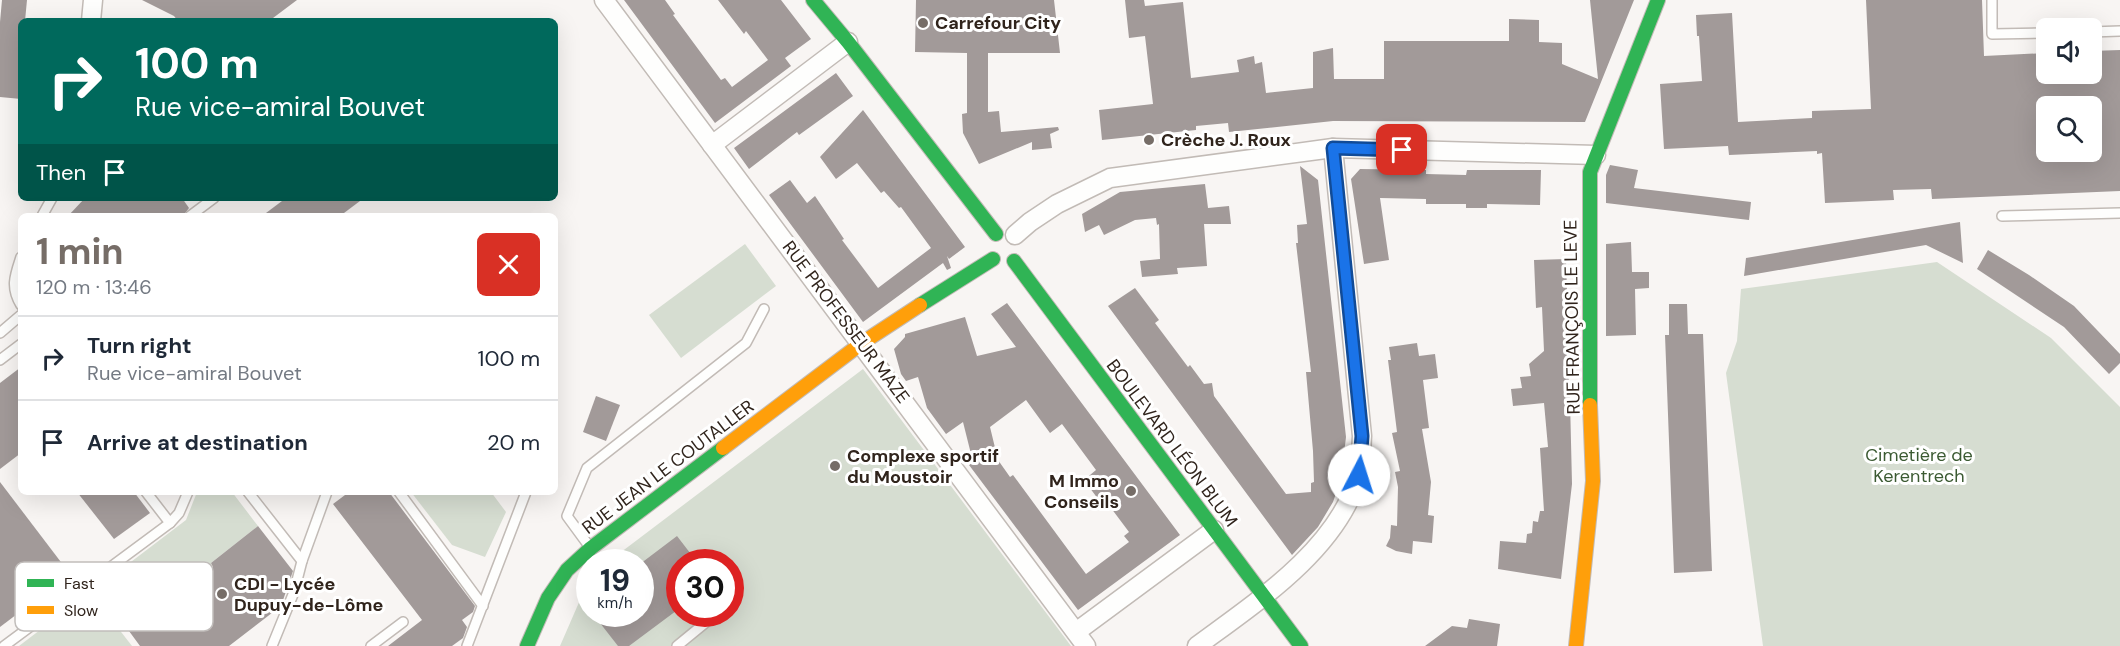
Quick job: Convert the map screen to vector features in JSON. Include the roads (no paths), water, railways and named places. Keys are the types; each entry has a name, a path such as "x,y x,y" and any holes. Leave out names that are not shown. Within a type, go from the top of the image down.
{"street":[{"path":"91,18 93,0"},
{"name":"RUE PROFESSEUR MAZE","path":"604,0 1081,639"},
{"path":"813,0 849,42 996,234"},
{"path":"830,0 849,42"},
{"name":"RUE FRANÇOIS LE LEVE","path":"1576,646 1593,481 1588,230 1590,172 1658,0"},
{"path":"712,145 849,42"},
{"path":"1197,646 1283,580 1330,532 1347,506 1359,475 1362,436 1333,148"},
{"path":"1018,248 1005,231 996,234 989,243 993,259 1003,263 1018,248 1030,222 1057,204 1110,178 1333,148 1596,155"},
{"name":"BOULEVARD LÉON BLUM","path":"1018,248 1214,530 1301,646"},
{"name":"RUE JEAN LE COUTALLER","path":"527,646 554,589 567,570 591,548 861,343 993,259"},
{"path":"1081,639 1214,530"}],"lane":[{"path":"1992,0 1992,34 2036,33"},
{"path":"2102,32 2120,31"},
{"path":"194,213 210,201"},
{"path":"2002,216 2120,213"},
{"path":"18,266 13,281 18,300"},
{"path":"591,548 567,516 587,468 746,343 764,309"},
{"path":"0,333 18,318"},
{"path":"0,360 18,346"},
{"path":"148,495 170,523"},
{"path":"117,562 170,523 179,513 187,495"},
{"path":"250,495 303,561"},
{"path":"272,646 294,592 326,495"},
{"path":"401,495 483,606"},
{"path":"467,646 525,495"},
{"path":"371,646 403,622"},
{"path":"677,646 700,627"},
{"path":"4,646 24,631"}],"place":[{"name":"Carrefour City","path":"923,23"},
{"name":"Crèche J. Roux","path":"1149,140"},
{"name":"Complexe sportif du Moustoir","path":"835,466"},
{"name":"M Immo Conseils","path":"1131,491"},
{"name":"CDI - Lycée Dupuy-de-Lôme","path":"222,594"}],"park label":[{"name":"Cimetière de Kerentrech","path":"1919,465"}]}
